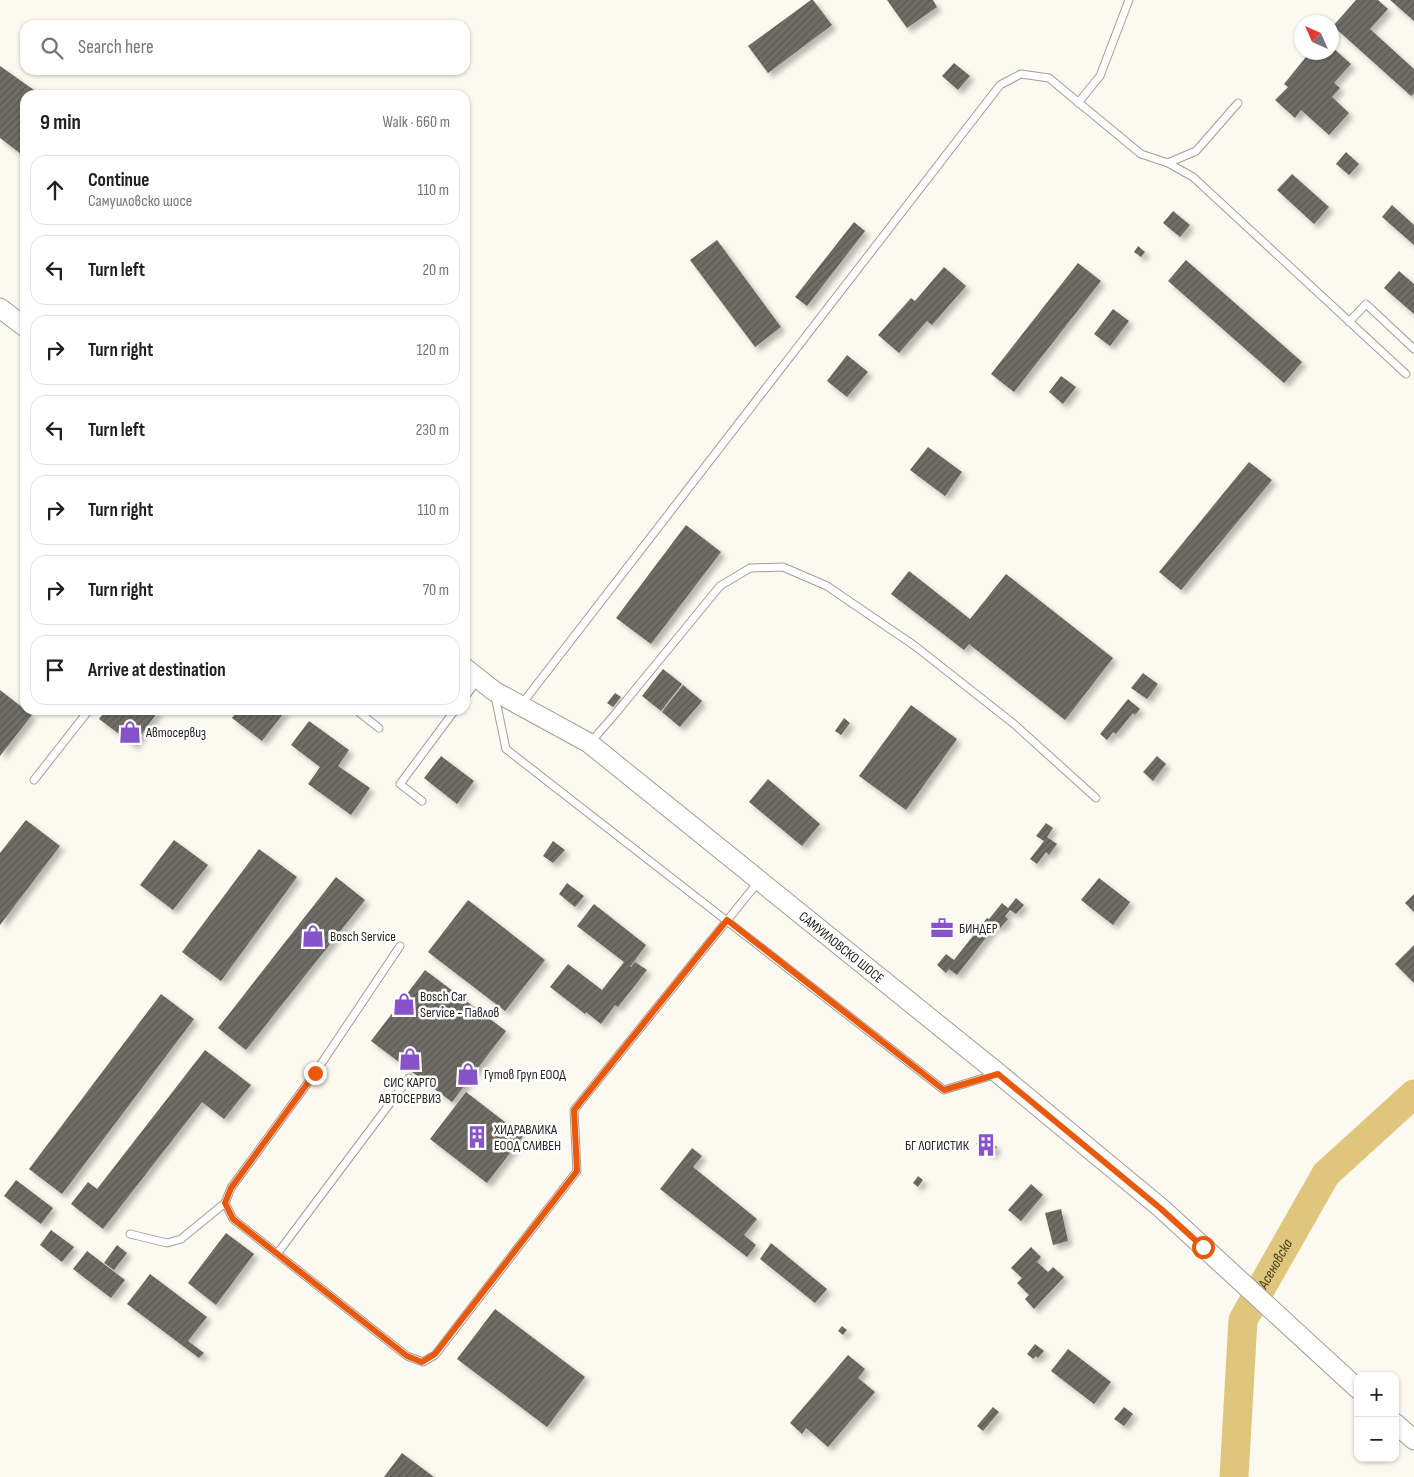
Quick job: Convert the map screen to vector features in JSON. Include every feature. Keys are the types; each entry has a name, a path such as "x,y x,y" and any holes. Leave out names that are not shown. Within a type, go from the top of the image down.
{"street":[{"path":"0,308 20,323"},
{"name":"САМУИЛОВСКО ШОСЕ","path":"472,674 494,691 590,743 1160,1208 1354,1384"},
{"path":"1399,1427 1414,1440"}],"lane":[{"path":"1078,103 1100,76 1129,0"},
{"path":"521,706 1000,85 1021,74 1049,78 1141,154 1168,162 1193,178 1406,374"},
{"path":"1168,162 1196,151 1238,103"},
{"path":"1349,322 1366,304 1414,349"},
{"path":"590,743 720,586 750,568 783,568 827,586 915,646 1014,724 1096,798"},
{"path":"494,691 506,749 944,1090 998,1074"},
{"path":"34,780 85,715"},
{"path":"362,715 379,728"},
{"path":"422,801 400,784 451,715"},
{"path":"225,1203 233,1219 407,1356 422,1362 435,1354 577,1171 574,1110 759,881"},
{"path":"130,1234 167,1243 181,1239 225,1203 231,1188 315,1073 400,946"},
{"path":"277,1254 409,1078"}],"building":[{"path":"813,0 832,25 768,73 748,46"},
{"path":"887,0 933,0 937,7 907,28"},
{"path":"1356,0 1378,0 1388,9 1370,29 1414,69 1414,93 1411,96 1339,31 1339,19"},
{"path":"1390,0 1414,0 1414,21"},
{"path":"1339,53 1351,64 1334,83 1340,88 1332,97 1349,113 1329,135 1301,110 1295,118 1275,100 1288,87 1284,84 1304,60 1339,60"},
{"path":"954,63 970,76 958,90 942,76"},
{"path":"0,66 34,90 20,90 20,153 0,138"},
{"path":"1346,152 1359,164 1349,175 1336,164"},
{"path":"1292,174 1329,207 1314,224 1277,190"},
{"path":"1392,205 1414,225 1414,245 1382,217"},
{"path":"1173,211 1190,225 1180,237 1163,223"},
{"path":"854,222 865,231 807,306 795,297"},
{"path":"717,240 781,327 755,347 690,260"},
{"path":"1138,246 1145,252 1141,257 1134,252"},
{"path":"1186,260 1302,362 1284,383 1168,281"},
{"path":"1078,263 1101,281 1014,392 991,374"},
{"path":"944,267 966,286 932,325 927,321 899,353 878,335 911,298 915,301"},
{"path":"1399,271 1414,284 1414,314 1384,288"},
{"path":"1113,309 1129,321 1110,346 1094,334"},
{"path":"847,355 868,372 847,397 827,381"},
{"path":"1061,376 1076,387 1063,404 1049,392"},
{"path":"928,447 962,472 945,496 910,470"},
{"path":"1249,462 1272,480 1181,590 1159,572"},
{"path":"686,525 721,552 651,644 616,618"},
{"path":"909,571 970,619 1006,574 1113,658 1065,720 969,644 964,650 891,594"},
{"path":"663,669 682,684 661,711 642,696"},
{"path":"1143,673 1158,684 1147,699 1131,688"},
{"path":"683,685 702,701 680,727 662,712"},
{"path":"0,690 20,706 20,715 32,715 0,756"},
{"path":"615,693 621,697 613,707 607,703"},
{"path":"1128,699 1140,709 1135,715 1133,713 1116,734 1113,732 1107,740 1100,734"},
{"path":"911,705 957,739 906,810 859,776"},
{"name":"Автосервиз","path":"102,715 155,715 134,745 99,719"},
{"path":"234,715 282,715 262,741 232,718"},
{"path":"844,718 850,723 841,735 835,731"},
{"path":"309,721 349,750 338,766 370,788 351,815 308,784 320,767 291,745"},
{"path":"441,756 474,781 457,804 424,778"},
{"path":"1157,756 1166,764 1153,781 1143,772"},
{"path":"768,779 820,824 802,846 749,802"},
{"path":"26,820 60,846 0,925 0,853"},
{"path":"1046,823 1053,828 1047,837 1057,844 1049,855 1046,852 1037,864 1030,859 1044,841 1036,836"},
{"path":"174,840 208,865 173,910 140,885"},
{"path":"553,841 565,850 553,863 543,856"},
{"path":"259,849 297,877 221,981 182,952"},
{"name":"Bosch Service","path":"336,877 365,900 246,1050 218,1028"},
{"path":"1099,878 1130,902 1113,925 1081,900"},
{"path":"567,883 584,896 575,907 559,894"},
{"path":"1414,894 1414,912 1405,903"},
{"path":"1016,898 1024,905 1016,914 1010,910 1005,916 1008,919 1000,928 996,925 957,975 949,969 946,973 937,965 946,954 954,960 987,918 989,919 1002,903 1008,908"},
{"path":"468,900 545,960 505,1011 428,952"},
{"path":"594,904 646,945 630,967 635,962 647,970 618,1007 615,1005 601,1024 550,987 568,964 602,990 624,962 577,926"},
{"path":"1414,945 1414,983 1395,964"},
{"path":"425,970 506,1031 452,1102 371,1041"},
{"path":"161,994 194,1019 62,1194 29,1169"},
{"path":"205,1050 251,1085 224,1119 202,1102 103,1229 71,1204 88,1182 97,1189"},
{"name":"ХИДРАВЛИКА ЕООД СЛИВЕН","path":"466,1092 523,1136 487,1183 430,1139"},
{"name":"БГ ЛОГИСТИК","path":"982,1136 997,1147 991,1155 976,1144"},
{"path":"692,1148 702,1156 693,1167 757,1219 744,1235 756,1245 747,1257 660,1189"},
{"path":"918,1176 923,1180 918,1187 913,1183"},
{"path":"16,1180 53,1208 41,1224 4,1196"},
{"path":"1031,1184 1043,1195 1021,1221 1008,1210"},
{"path":"1061,1209 1068,1241 1053,1245 1045,1213"},
{"path":"51,1230 74,1247 62,1262 40,1245"},
{"path":"226,1233 254,1254 216,1305 188,1283"},
{"path":"771,1243 827,1289 815,1303 760,1259"},
{"path":"117,1245 127,1253 114,1270 104,1263"},
{"path":"1031,1247 1041,1257 1037,1262 1048,1272 1053,1267 1064,1277 1034,1309 1025,1299 1029,1295 1017,1283 1022,1278 1011,1268"},
{"path":"87,1251 125,1280 111,1298 73,1269"},
{"path":"150,1274 207,1317 188,1341 204,1353 199,1358 127,1304"},
{"path":"495,1309 585,1377 547,1427 457,1359"},
{"path":"842,1326 847,1330 843,1335 838,1331"},
{"path":"1035,1344 1044,1351 1038,1358 1036,1356 1033,1359 1027,1354"},
{"path":"1068,1349 1111,1382 1094,1404 1051,1371"},
{"path":"848,1355 865,1369 858,1378 875,1392 828,1447 806,1428 802,1434 790,1423"},
{"path":"993,1407 999,1412 983,1431 977,1426"},
{"path":"1124,1407 1133,1414 1124,1426 1114,1419"},
{"path":"402,1453 434,1477 384,1477"}],"waterway":[{"name":"Асеновска","path":"1234,1477 1243,1320 1326,1174 1414,1094"}],"place":[{"name":"Автосервиз","path":"130,732"},
{"name":"БИНДЕР","path":"942,928"},
{"name":"Bosch Service","path":"313,936"},
{"name":"Bosch Car Service - Павлов","path":"404,1004"},
{"name":"СИС КАРГО АВТОСЕРВИЗ","path":"410,1059"},
{"name":"Гутов Груп ЕООД","path":"468,1074"},
{"name":"ХИДРАВЛИКА ЕООД СЛИВЕН","path":"477,1137"},
{"name":"БГ ЛОГИСТИК","path":"986,1145"}],"route":[{"path":"315,1073 231,1188 225,1203 233,1219 407,1356 422,1362 435,1354 577,1171 574,1110 727,920 944,1090 998,1074 1160,1208 1203,1247"}]}
